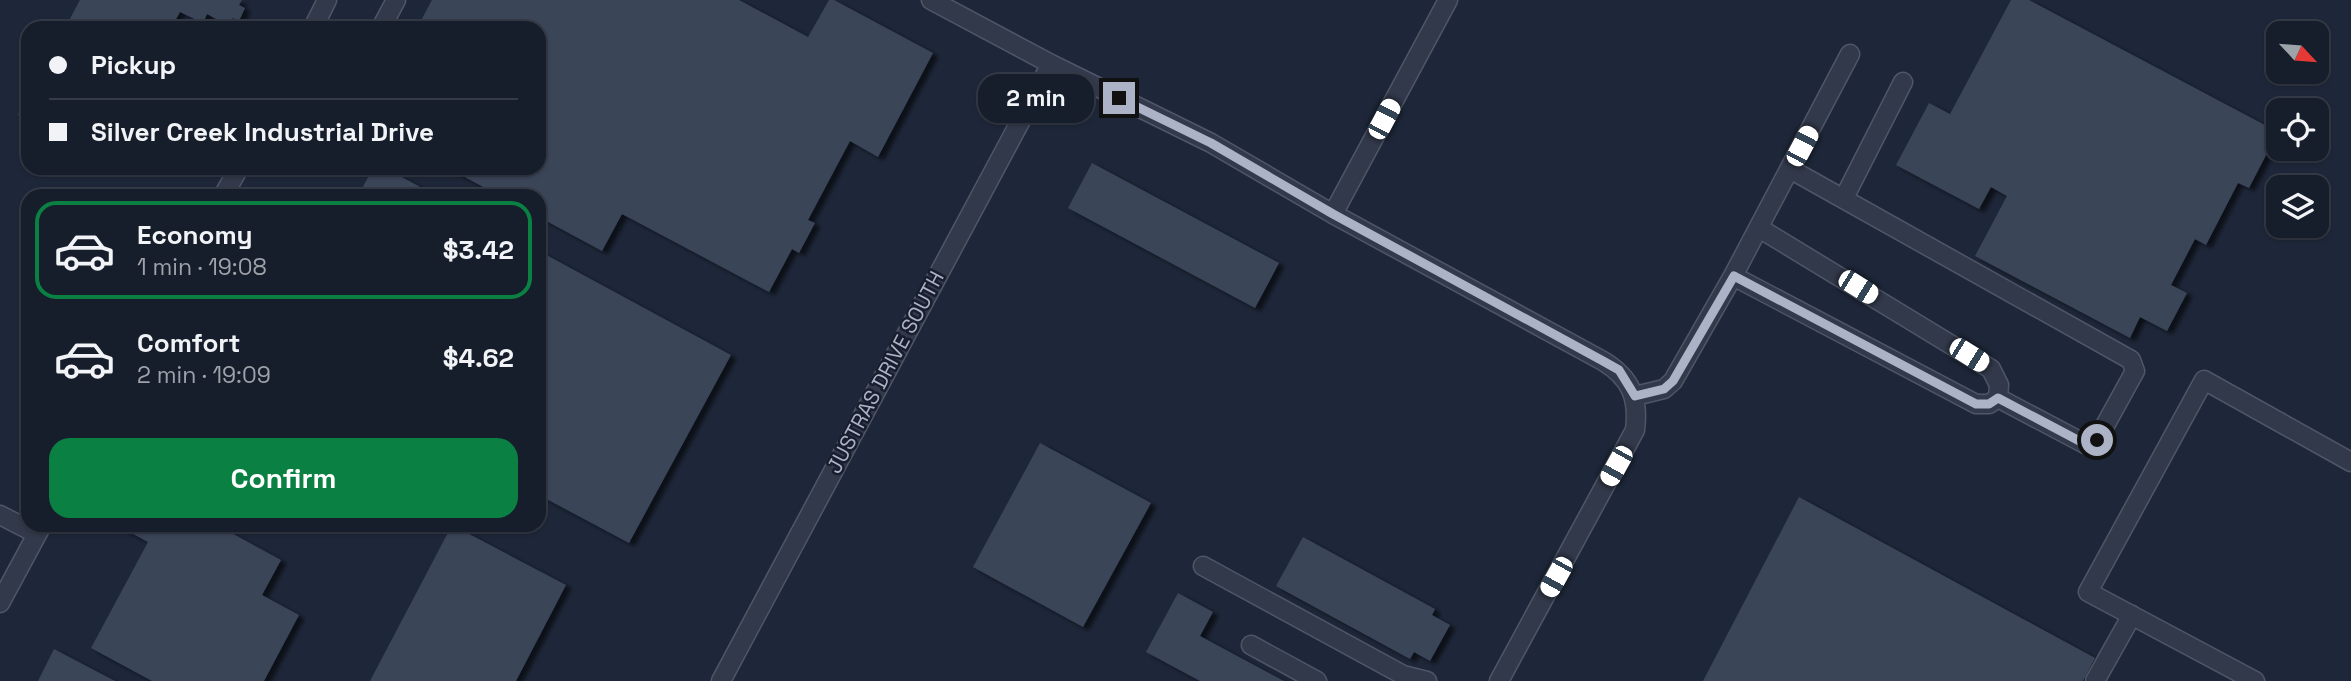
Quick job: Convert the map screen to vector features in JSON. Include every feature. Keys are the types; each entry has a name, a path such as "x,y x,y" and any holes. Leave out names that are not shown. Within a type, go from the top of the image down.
{"street":[{"path":"316,21 327,0"},
{"path":"385,21 396,0"},
{"path":"931,0 1051,64 1211,143 1333,214 1619,370 1635,396 1635,430 1499,681"},
{"path":"1333,214 1447,0"},
{"path":"1635,396 1664,389 1673,381 1734,276 1850,54"},
{"name":"JUSTRAS DRIVE SOUTH","path":"720,681 1051,64"},
{"path":"1844,198 1903,82"},
{"path":"1790,169 2134,364 2135,371 2092,445 2087,445 1998,398"},
{"path":"1759,228 1991,369 1999,385 1998,398"},
{"path":"1734,276 1976,404 1989,404 1998,398"},
{"path":"2255,681 2088,592 2204,380 2351,462"},
{"path":"0,515 21,522"},
{"path":"0,603 38,532"},
{"path":"1203,566 1403,675 1427,681"},
{"path":"2095,681 2132,615"},
{"path":"1251,645 1317,681"}],"building":[{"path":"80,0 242,0 239,5 245,8 239,21 233,18 232,21 220,21 207,14 204,21 199,21 180,12 175,21 69,21"},
{"path":"432,0 739,0 808,37 829,0 834,0 933,53 878,157 850,141 808,220 815,223 799,253 792,249 769,292 622,214 602,251 546,221 546,189 487,189 461,175 546,175 546,21 421,21"},
{"path":"2011,0 2029,0 2266,126 2266,155 2249,188 2238,183 2206,245 2195,239 2171,285 2187,293 2167,331 2140,317 2130,338 1975,256 2007,196 1991,187 1979,209 1896,165 1929,103 1950,114"},
{"path":"1092,163 1279,263 1255,308 1068,208"},
{"path":"369,175 398,175 424,189 362,189"},
{"path":"546,255 731,355 629,543 546,499"},
{"path":"1040,443 1151,503 1083,627 973,567"},
{"path":"1799,497 2095,658 2083,681 1703,681"},
{"path":"130,532 230,532 281,560 262,595 299,615 264,681 152,681 91,648 148,542"},
{"path":"448,532 465,532 566,585 516,681 370,681"},
{"path":"1303,537 1435,609 1432,615 1450,625 1430,661 1414,652 1410,659 1276,586"},
{"path":"1178,593 1213,612 1200,636 1284,681 1200,681 1146,652"},
{"path":"54,649 115,681 38,681"}],"route":[{"path":"1119,98 1211,143 1333,214 1619,370 1629,382 1635,396 1664,389 1673,381 1734,276 1976,404 1989,404 1998,398 2087,445 2092,445 2097,440"}]}
